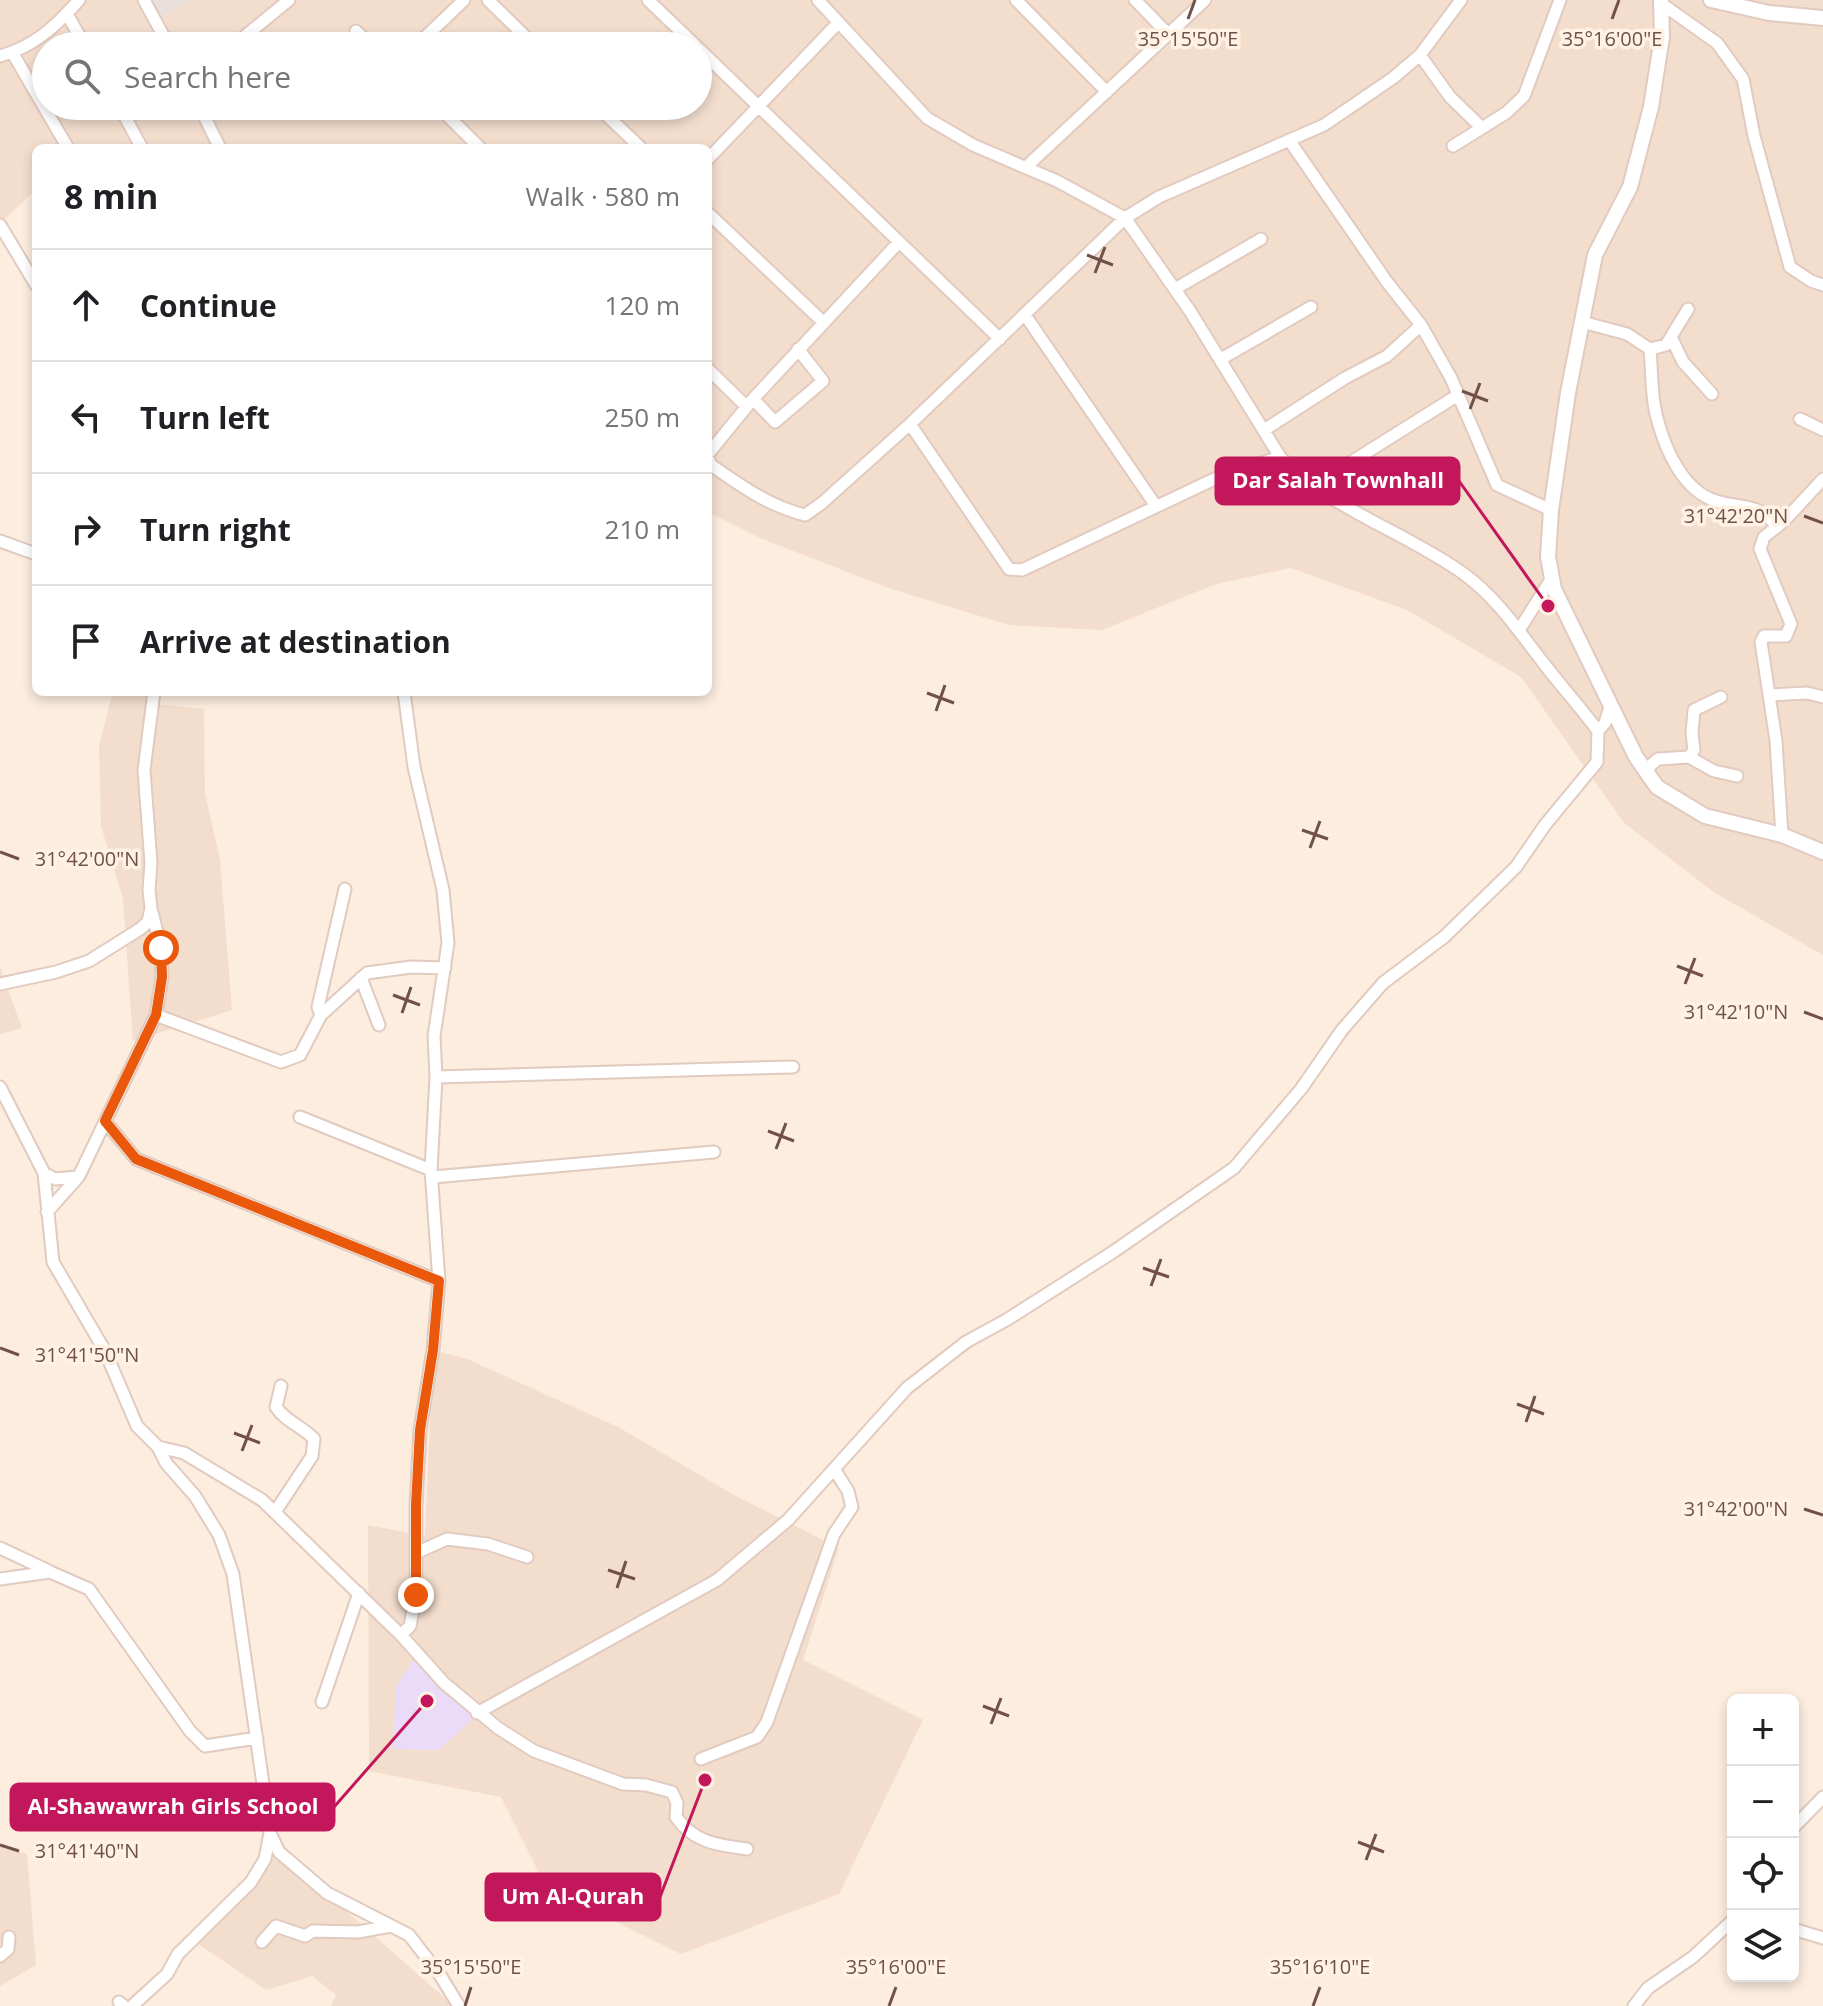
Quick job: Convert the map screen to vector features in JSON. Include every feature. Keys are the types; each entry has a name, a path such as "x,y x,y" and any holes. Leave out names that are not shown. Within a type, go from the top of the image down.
{"street":[{"path":"47,32 79,0"},
{"path":"144,0 161,32"},
{"path":"250,32 289,0"},
{"path":"431,32 464,0"},
{"path":"488,0 521,32"},
{"path":"648,0 681,32"},
{"path":"818,0 927,118 973,145 1088,196 1125,218 1221,359 1280,457 1313,486 1361,517 1463,574 1488,593 1598,731"},
{"path":"1016,0 1107,92"},
{"path":"1135,0 1168,34"},
{"path":"1026,167 1205,0"},
{"path":"712,466 755,495 785,510 805,515 910,424 1125,218 1159,197 1324,125 1345,112 1420,55 1461,0"},
{"path":"1453,146 1506,113 1524,96 1560,0"},
{"path":"1711,0 1769,13 1823,18"},
{"path":"1662,2 1717,43 1743,79 1754,136 1790,267 1823,285"},
{"path":"1662,2 1662,37 1643,142 1630,187 1595,255 1582,322 1551,510 1548,557 1554,589 1610,707 1657,787 1705,816 1782,835 1823,852"},
{"path":"67,14 77,32"},
{"path":"712,155 838,23"},
{"path":"0,56 32,44"},
{"path":"12,52 32,86"},
{"path":"1420,55 1450,97 1482,128"},
{"path":"712,62 1000,339"},
{"path":"52,120 66,144"},
{"path":"127,120 140,144"},
{"path":"206,120 218,144"},
{"path":"452,120 476,144"},
{"path":"612,120 637,144"},
{"path":"1289,140 1387,282 1421,325 1458,395 1497,485 1551,510"},
{"path":"712,217 823,322"},
{"path":"0,225 32,278"},
{"path":"1175,289 1261,239"},
{"path":"712,451 749,402 899,242"},
{"path":"1221,359 1311,307"},
{"path":"1582,322 1627,334 1650,349 1666,345 1688,309"},
{"path":"1025,315 1156,506"},
{"path":"1264,430 1345,378 1387,356 1421,325"},
{"path":"1671,337 1683,362 1712,394"},
{"path":"712,372 775,422 823,381 798,349"},
{"path":"1650,349 1656,417 1678,471 1713,501 1749,506 1769,516 1777,527"},
{"path":"1313,486 1458,395"},
{"path":"1800,419 1823,430"},
{"path":"910,424 1009,569 1022,570 1223,475 1280,457"},
{"path":"1782,835 1776,741 1761,642 1764,636 1786,636 1791,624 1760,549 1764,537 1823,479"},
{"path":"0,541 32,553"},
{"path":"1519,630 1552,578"},
{"path":"1769,695 1807,693 1823,697"},
{"path":"47,1212 79,1176 156,1015 162,977 161,948 151,908 144,770 153,696"},
{"path":"401,1635 410,1626 416,1595 420,1430 433,1350 439,1281 432,1174 436,1077 434,1036 448,943 443,890 414,767 405,696"},
{"path":"1689,757 1694,750 1694,710 1721,697"},
{"path":"477,1713 717,1580 788,1520 907,1388 966,1342 1113,1252 1234,1168 1301,1089 1342,1030 1383,983 1444,937 1516,867 1545,825 1597,762 1598,731 1605,723 1610,707"},
{"path":"1645,770 1658,759 1689,757 1714,771 1737,776"},
{"path":"321,1015 318,1007 345,889"},
{"path":"0,984 89,961 140,929 148,922 151,908"},
{"path":"156,1015 281,1062 300,1055 321,1015 367,973 411,967 445,968"},
{"path":"361,978 379,1025"},
{"path":"436,1077 793,1067"},
{"path":"0,1087 44,1173 53,1262 105,1351 137,1426 158,1447 166,1463 195,1496 219,1535 233,1574 270,1833 279,1852 327,1893 409,1935 459,2006"},
{"path":"300,1117 432,1174 714,1152"},
{"path":"105,1121 136,1159 439,1281"},
{"path":"44,1173 55,1179 79,1176"},
{"path":"275,1512 312,1456 314,1439 307,1431 291,1424 276,1407 281,1386"},
{"path":"158,1447 184,1453 262,1500 477,1713 534,1751 623,1784 646,1785 672,1792 677,1803 676,1817 695,1837 714,1845 747,1849"},
{"path":"701,1759 757,1737 767,1722 834,1534 852,1507 848,1491 834,1469"},
{"path":"418,1552 447,1539 488,1544 527,1557"},
{"path":"0,1548 71,1580 94,1595 190,1731 205,1746 257,1738"},
{"path":"0,1579 50,1572"},
{"path":"322,1702 359,1593"},
{"path":"1799,1822 1823,1797"},
{"path":"132,2006 167,1974 178,1954 251,1882 265,1859 270,1833"},
{"path":"262,1942 276,1926 305,1936 313,1931 358,1932 392,1926"},
{"path":"1634,2006 1648,1988 1693,1957 1727,1926"},
{"path":"1799,1931 1823,1938"},
{"path":"0,1956 8,1949 9,1937"}],"shaded area":[{"path":"0,0 1823,0 1823,955 1715,893 1624,823 1521,677 1407,610 1291,568 1216,584 1102,630 1009,625 891,589 760,538 712,514 712,144 32,144 32,193 0,224"},
{"path":"152,0 191,0 162,18"},
{"path":"112,696 146,696 146,703 204,709 205,793 220,860 232,1010 133,1041 123,899 101,826 99,746"},
{"path":"0,967 22,1028 0,1034"},
{"path":"433,1350 467,1359 618,1427 734,1495 839,1548 803,1660 923,1720 839,1894 681,1954 546,1887 501,1797 369,1771 368,1525 425,1536"},
{"path":"415,1659 475,1717 439,1750 393,1749 396,1686"},
{"path":"0,1846 27,1854 36,1965 0,1986"},
{"path":"279,1852 454,2006 331,2006 336,1995 312,1976 266,1990 194,1941"}],"place":[{"name":"Dar Salah Townhall","path":"1548,606"},
{"name":"Al-Shawawrah Girls School","path":"427,1701"},
{"name":"Um Al-Qurah","path":"705,1780"}],"route":[{"path":"161,948 162,977 156,1015 105,1121 136,1159 439,1281 433,1350 420,1430 416,1595"}]}
